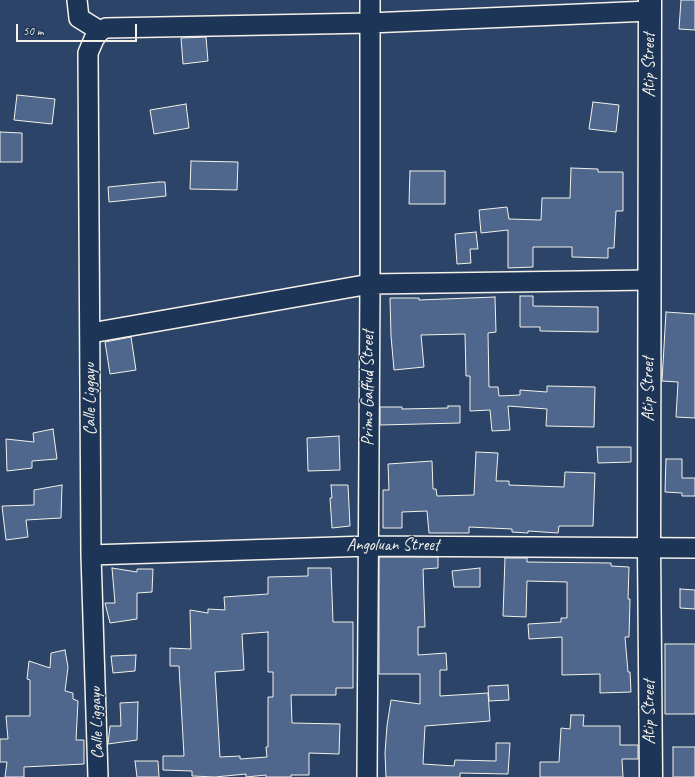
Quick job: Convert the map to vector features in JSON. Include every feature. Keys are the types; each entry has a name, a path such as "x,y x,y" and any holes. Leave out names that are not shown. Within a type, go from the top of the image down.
{"main road":[{"name":"Atip Street","path":"650,6 649,547 651,777"}],"street":[{"path":"77,0 79,18 103,29 369,23 650,6"},
{"name":"Primo Gaffud Street","path":"367,777 370,0"},
{"name":"Calle Liggayu","path":"98,777 91,556 91,333 88,53 94,39 103,29"},
{"path":"91,333 370,284 649,280"},
{"name":"Angoluan Street","path":"91,556 368,546 695,548"}],"building":[{"path":"681,0 695,0 695,30 679,29"},
{"path":"206,37 208,61 183,64 181,38"},
{"path":"17,95 55,99 52,124 14,120"},
{"path":"593,102 619,105 616,132 589,129"},
{"path":"186,104 189,128 154,134 150,110"},
{"path":"0,132 22,133 22,162 0,162"},
{"path":"191,161 238,162 237,190 190,189"},
{"path":"571,168 598,169 598,172 623,172 623,211 616,211 614,248 608,248 608,258 572,257 572,247 533,247 533,267 508,268 508,230 481,233 479,210 507,207 509,219 541,220 542,198 570,198"},
{"path":"410,171 445,171 445,204 409,204"},
{"path":"165,182 166,196 109,202 108,187"},
{"path":"476,232 478,249 470,249 471,263 457,264 455,234"},
{"path":"520,296 533,296 533,306 598,307 598,332 540,331 540,327 520,327"},
{"path":"495,297 496,332 488,333 489,387 498,387 499,396 520,395 520,390 547,392 547,386 595,387 594,427 546,426 547,409 508,406 510,430 492,431 490,410 470,411 470,376 466,376 465,334 421,335 424,367 394,370 390,298 419,298 419,300"},
{"path":"666,312 695,314 695,418 676,417 678,382 662,381"},
{"path":"131,337 136,370 110,374 105,342"},
{"path":"448,406 460,406 460,423 380,425 380,407 402,407 402,409 448,408"},
{"path":"53,429 57,459 32,461 32,468 7,471 6,439 34,442 33,433"},
{"path":"339,436 340,470 308,471 307,438"},
{"path":"597,447 631,447 631,462 598,463"},
{"path":"476,452 498,453 496,481 509,481 509,485 564,487 565,472 595,473 593,526 559,526 558,533 528,531 528,533 512,532 512,529 469,527 469,533 429,533 427,511 402,512 402,528 383,528 383,490 389,490 388,464 432,461 433,489 436,489 437,496 474,495"},
{"path":"666,459 682,459 682,478 695,478 695,496 682,496 682,493 665,492"},
{"path":"62,485 61,518 26,520 28,537 6,540 2,506 34,505 34,490"},
{"path":"331,485 348,485 350,526 332,528 330,498 332,498"},
{"path":"379,557 438,557 438,568 423,569 425,627 418,627 418,655 446,653 447,670 440,670 440,696 488,693 490,721 425,726 423,764 454,766 455,760 496,761 496,743 510,743 508,774 460,773 460,777 386,777 385,753 391,700 420,704 420,674 379,674"},
{"path":"505,558 527,558 527,562 611,563 611,566 629,567 629,637 625,637 631,692 600,693 600,674 562,675 562,637 529,639 528,624 561,622 561,618 567,618 567,582 527,581 526,617 503,616"},
{"path":"112,568 137,572 137,569 153,569 152,592 137,593 137,619 110,623 105,603 115,603"},
{"path":"308,568 331,568 333,622 353,622 353,688 336,688 336,695 291,695 292,723 340,724 339,754 309,753 309,775 291,775 291,777 266,777 266,775 246,777 246,774 215,777 192,776 192,771 163,770 163,756 184,756 179,666 170,666 170,648 191,649 190,610 208,613 208,609 225,610 224,597 268,594 268,577 308,576","holes":["268,632 268,672 273,672 273,697 268,697 267,757 240,759 240,756 220,757 215,672 244,670 242,634"]},
{"path":"480,568 480,587 454,587 452,571"},
{"path":"680,589 695,590 695,609 680,608"},
{"path":"665,644 695,644 695,714 665,714"},
{"path":"65,650 68,667 65,691 73,693 73,699 78,701 76,740 84,740 84,764 24,767 24,777 5,777 7,762 0,762 0,739 8,739 6,716 30,716 30,680 27,679 29,661 50,668 51,653"},
{"path":"136,655 135,671 113,673 111,656"},
{"path":"508,685 509,700 489,701 488,686"},
{"path":"138,702 137,740 108,744 110,726 121,726 120,703"},
{"path":"571,715 584,715 583,726 620,726 620,745 638,745 638,759 622,759 623,777 540,777 540,762 559,762 561,728 570,729"},
{"path":"673,747 695,747 695,777 673,777"},
{"path":"135,761 158,761 159,777 137,777"}]}
